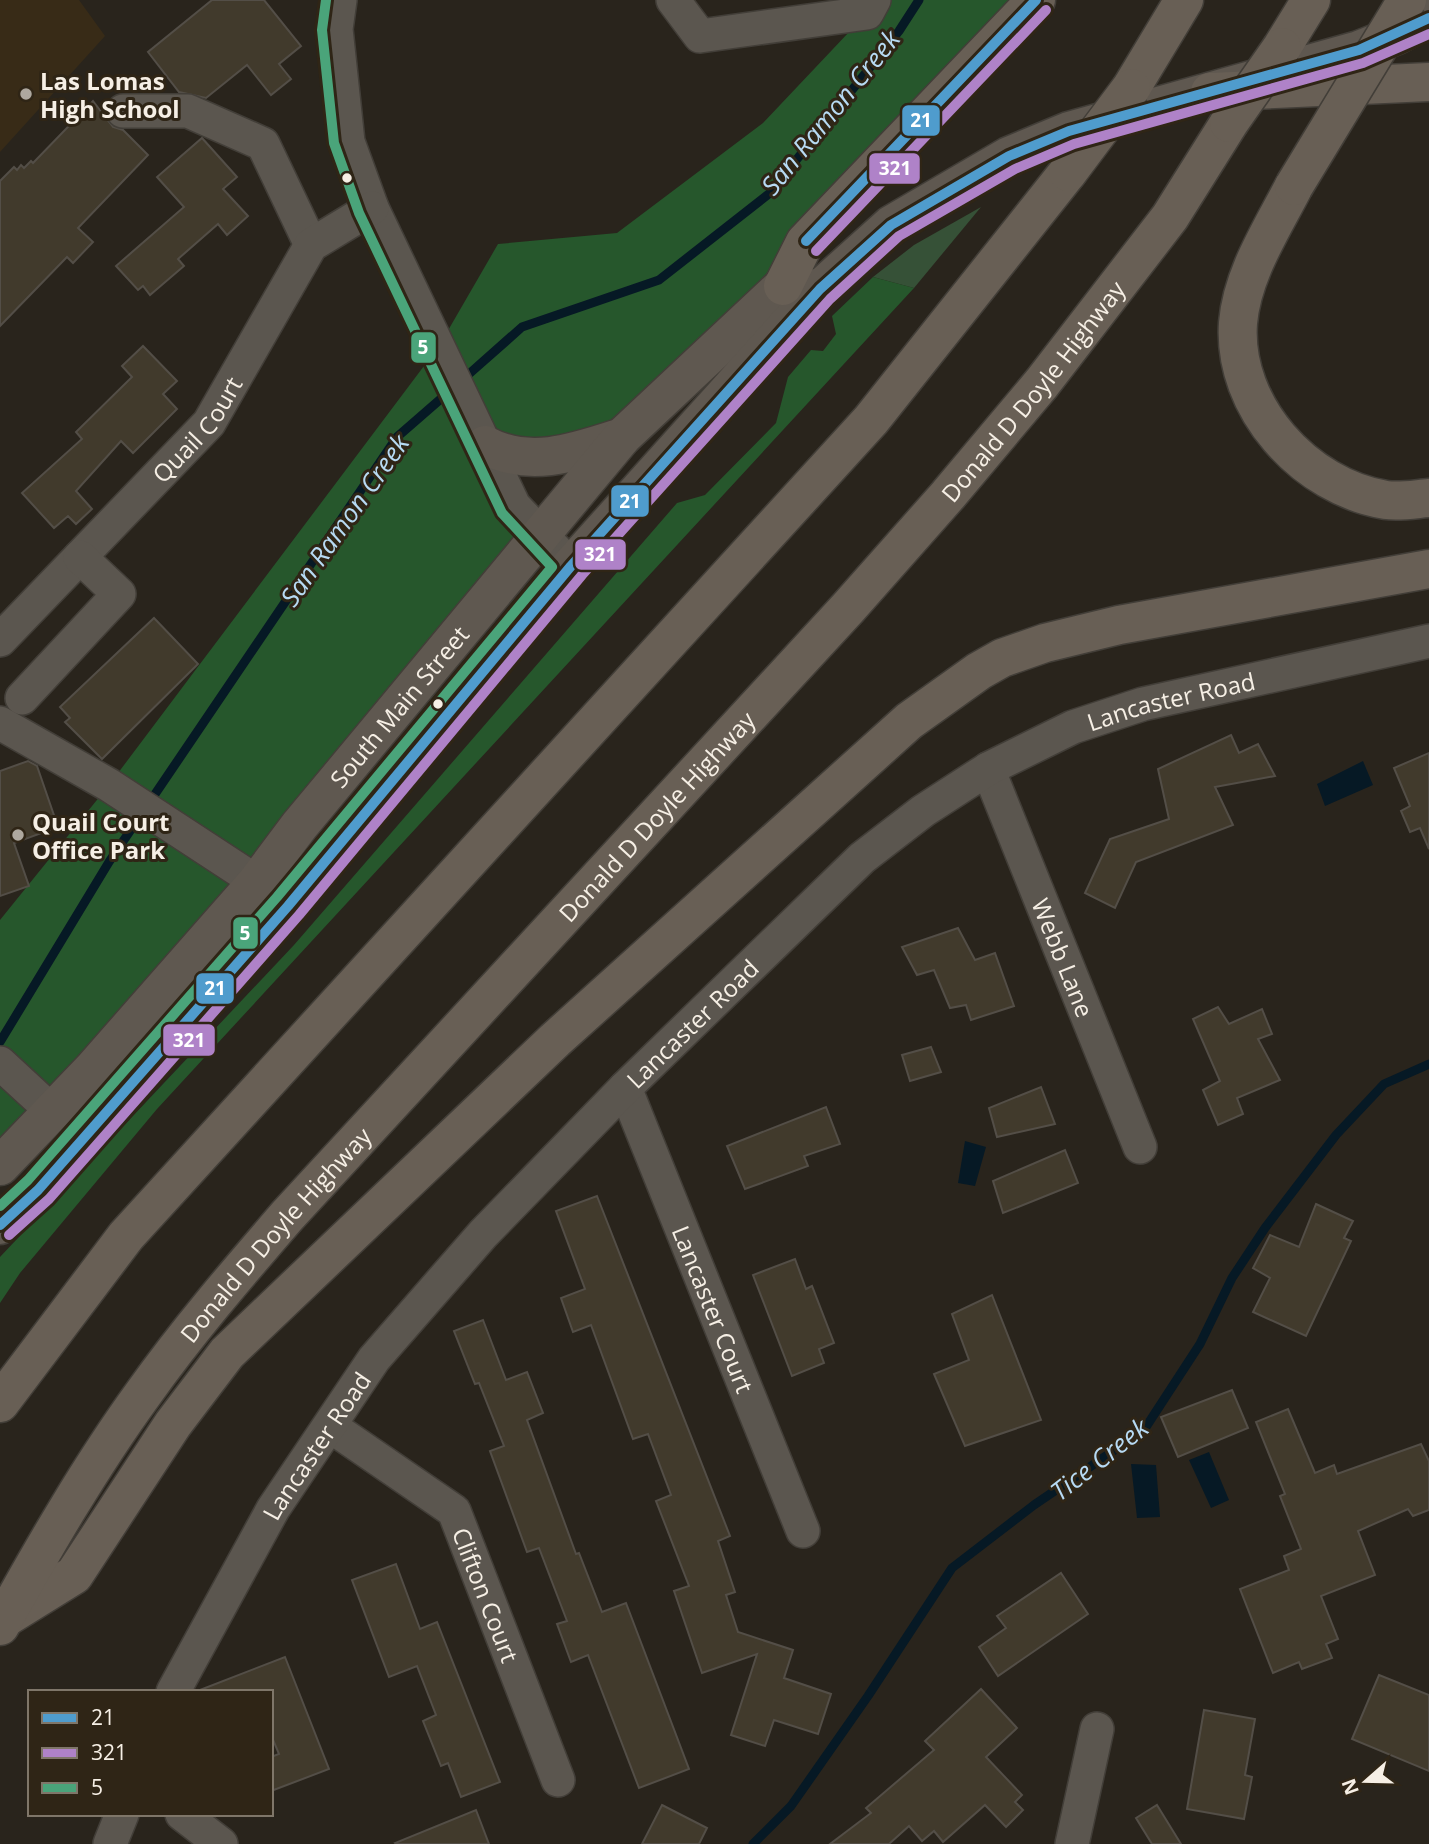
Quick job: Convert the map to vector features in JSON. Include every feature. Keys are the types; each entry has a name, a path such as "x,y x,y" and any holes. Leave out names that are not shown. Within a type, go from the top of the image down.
{"highway":[{"path":"802,287 805,242 1036,0"},
{"path":"0,1403 126,1236 871,420 1068,172 1131,88 1184,0"},
{"name":"Donald D Doyle Highway","path":"2,1623 142,1394 207,1309 287,1216 829,628 948,495 1042,383 1170,217 1220,107 1282,47 1311,0"},
{"path":"1408,0 1294,186 1247,279 1238,323 1241,367 1263,416 1288,447 1313,471 1341,487 1369,496 1389,500 1429,498"},
{"path":"1220,107 1429,82"},
{"path":"2,1623 74,1575 173,1424 227,1353 555,1040 863,761 928,707 1002,658 1045,643 1119,625 1429,569"}],"main road":[{"name":"South Main Street","path":"0,1166 52,1112 257,882 299,826 622,437 802,287 891,226 1009,156 1069,131 1220,107 1397,35 1429,18"},
{"name":"South Main Street","path":"0,1225 38,1190 288,906 802,287"},
{"path":"482,439 506,456 534,457 573,452 622,437"}],"street":[{"path":"340,0 336,29 348,142 372,208 514,506 571,566"},
{"path":"673,0 700,36 867,13 874,0"},
{"path":"122,111 188,111 263,144 311,245"},
{"name":"Quail Court","path":"0,640 209,424 311,245 372,208"},
{"path":"22,698 119,593 80,557"},
{"name":"Lancaster Road","path":"174,1690 273,1509 383,1348 483,1234 625,1088 862,858 923,811 988,769 1073,727 1143,704 1429,640"},
{"path":"0,723 109,785 257,882"},
{"name":"Webb Lane","path":"988,769 1140,1147"},
{"path":"0,1063 52,1112"},
{"name":"Lancaster Court","path":"625,1088 803,1531"},
{"name":"Clifton Court","path":"330,1426 454,1511 558,1780"},
{"path":"1072,1844 1097,1729"},
{"path":"110,1844 121,1816"},
{"path":"185,1816 221,1844"}],"shaded area":[{"name":"Las Lomas High School","path":"0,0 79,0 105,36 0,152"}],"green space":[{"path":"874,0 1036,0 622,437 506,456 541,534 0,1166 0,920 109,785 439,346 498,244 617,233 763,123 867,13"},
{"path":"981,207 914,288 873,277 914,245"},
{"path":"873,277 914,288 157,1109 20,1273 0,1303 0,1257 294,945 677,503 705,495 776,423 788,377 811,350 823,351 836,334 832,316"}],"water":[{"path":"1363,761 1373,785 1325,806 1317,784"},
{"path":"965,1141 986,1147 975,1186 958,1183"},
{"path":"1209,1452 1229,1500 1211,1508 1189,1460"},
{"path":"1131,1464 1156,1465 1160,1517 1137,1518"}],"building":[{"path":"212,0 264,0 301,46 279,64 291,79 271,95 247,65 206,98 179,92 148,52"},
{"path":"93,101 113,127 123,130 148,155 78,228 93,242 73,263 67,257 0,326 0,181 14,167 17,170 21,165 24,168 31,161 33,163"},
{"path":"202,138 237,177 223,189 248,216 227,235 218,224 178,259 184,266 150,295 143,286 138,290 116,266 184,207 157,177"},
{"path":"143,346 177,381 163,394 177,409 133,453 121,441 76,491 92,509 76,524 68,516 54,528 22,493 82,439 76,432 132,377 122,366"},
{"path":"154,618 198,664 102,759 65,722 70,718 60,707"},
{"path":"1231,735 1239,753 1258,744 1275,776 1215,787 1233,825 1136,862 1115,908 1085,893 1110,839 1169,819 1158,769"},
{"path":"1429,753 1429,849 1420,828 1410,832 1401,811 1410,806 1394,768"},
{"name":"Quail Court Office Park","path":"28,761 37,766 58,827 14,843 29,886 0,896 0,771"},
{"path":"958,928 975,960 995,953 1014,1006 971,1020 966,1005 950,1008 934,970 917,975 902,947"},
{"path":"1218,1007 1229,1024 1262,1009 1272,1034 1258,1039 1280,1080 1237,1098 1243,1114 1218,1125 1203,1090 1220,1081 1193,1019"},
{"path":"931,1047 941,1072 910,1081 902,1055"},
{"path":"1041,1087 1055,1124 997,1137 989,1108"},
{"path":"826,1107 840,1144 804,1156 808,1166 745,1189 727,1146"},
{"path":"1065,1150 1078,1183 1003,1213 993,1181"},
{"path":"597,1196 730,1536 718,1541 735,1592 726,1595 738,1632 793,1650 784,1678 831,1694 818,1734 774,1720 765,1746 731,1735 757,1654 702,1673 674,1591 689,1586 656,1501 671,1495 648,1434 633,1439 591,1325 573,1332 561,1298 585,1289 556,1211"},
{"path":"1316,1204 1353,1221 1344,1238 1351,1241 1306,1336 1253,1312 1270,1278 1253,1268 1270,1235 1299,1247"},
{"path":"795,1259 806,1289 812,1286 834,1343 819,1349 824,1363 792,1376 753,1275"},
{"path":"992,1295 1041,1420 965,1446 934,1374 969,1360 952,1314"},
{"path":"483,1320 506,1380 527,1372 543,1413 527,1420 576,1554 579,1553 602,1612 626,1603 689,1769 639,1788 588,1655 571,1662 557,1624 567,1621 539,1548 527,1552 490,1451 504,1446 479,1383 475,1384 454,1331"},
{"path":"1232,1390 1248,1428 1178,1457 1161,1417"},
{"path":"1288,1409 1315,1473 1334,1465 1337,1474 1421,1444 1429,1461 1429,1510 1413,1516 1408,1509 1358,1531 1375,1575 1321,1596 1338,1639 1326,1644 1332,1658 1302,1669 1299,1662 1273,1673 1240,1589 1289,1570 1284,1556 1301,1549 1280,1496 1285,1494 1256,1422"},
{"path":"396,1564 420,1629 437,1622 500,1782 461,1797 448,1763 441,1766 423,1721 436,1715 417,1666 389,1677 352,1580"},
{"path":"1061,1573 1088,1614 998,1676 979,1647 1006,1628 997,1616"},
{"path":"285,1657 329,1769 273,1790 273,1756 279,1754 273,1740 273,1690 200,1690"},
{"path":"1379,1675 1429,1695 1429,1771 1352,1739"},
{"path":"981,1689 1017,1728 986,1757 1022,1795 1015,1802 1023,1810 1006,1827 985,1805 943,1842 934,1831 922,1841 909,1826 889,1844 830,1844 871,1813 866,1808 934,1750 925,1741"},
{"path":"1204,1710 1255,1719 1245,1775 1252,1777 1244,1819 1187,1809"},
{"path":"662,1805 707,1828 699,1844 642,1844"},
{"path":"1157,1805 1181,1844 1152,1844 1136,1818"},
{"path":"476,1810 489,1844 395,1843"}],"waterway":[{"name":"San Ramon Creek","path":"461,381 522,327 659,280 770,193 899,31 919,0"},
{"name":"San Ramon Creek","path":"0,1042 109,862 397,437 451,390"},
{"name":"Tice Creek","path":"753,1844 791,1806 868,1696 952,1568 1034,1505 1144,1430 1200,1344 1232,1278 1265,1228 1336,1135 1384,1084 1429,1064"}],"transit line":[{"name":"5","path":"0,1206 28,1180 277,897 552,567 502,513 359,213 334,143 322,30 326,0"},
{"name":"21","path":"806,241 1036,0"},
{"name":"321","path":"816,251 1046,10"},
{"name":"21","path":"0,1225 38,1190 288,906 571,566 820,289 891,225 1009,156 1069,131 1359,50 1429,18"},
{"name":"321","path":"9,1235 49,1199 299,915 582,575 830,299 899,236 1015,169 1074,144 1363,63 1429,34"}],"place":[{"name":"Las Lomas High School","path":"26,94"},
{"name":"Quail Court Office Park","path":"18,835"}]}
